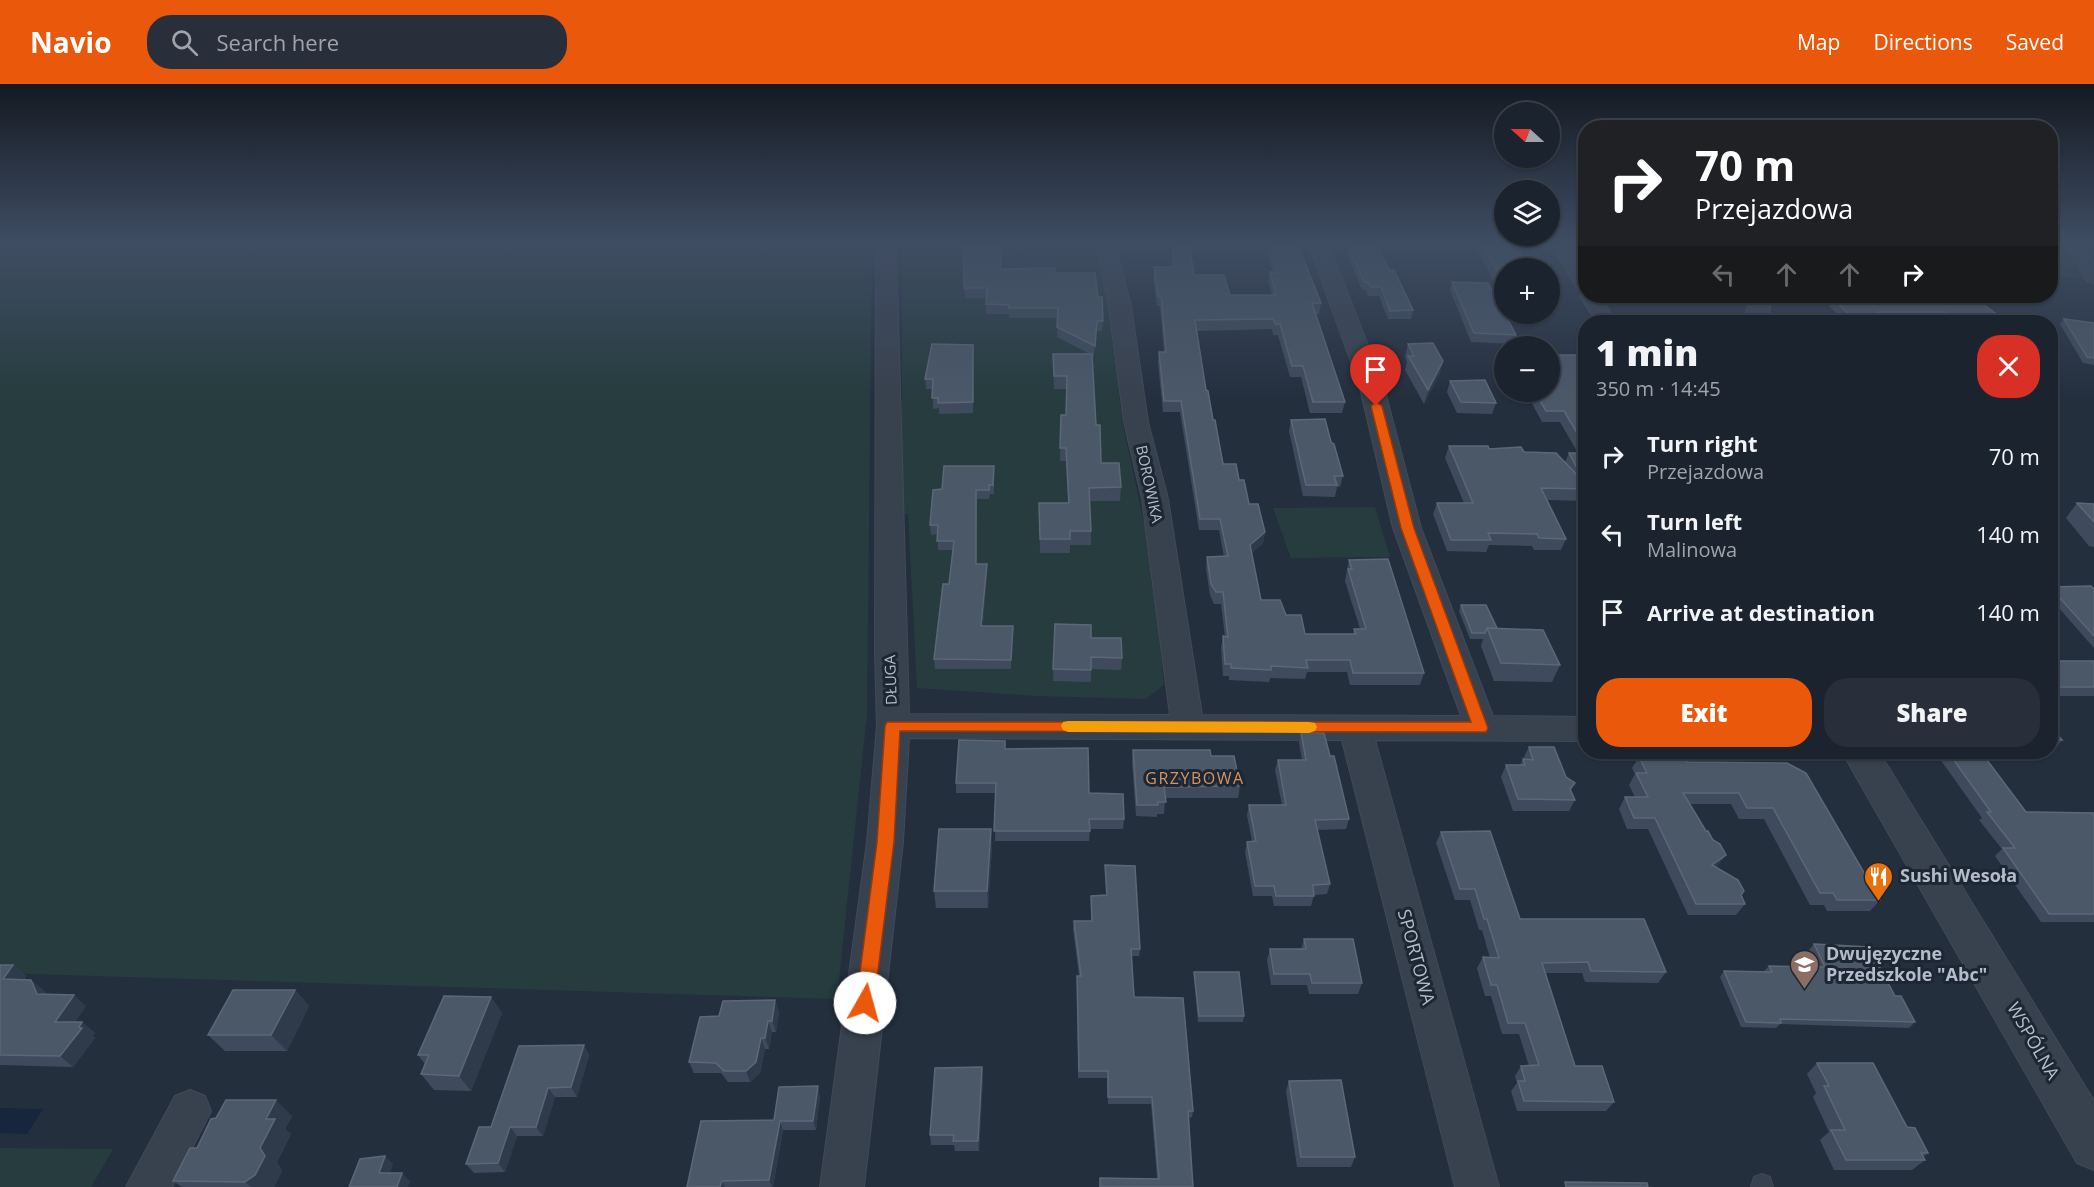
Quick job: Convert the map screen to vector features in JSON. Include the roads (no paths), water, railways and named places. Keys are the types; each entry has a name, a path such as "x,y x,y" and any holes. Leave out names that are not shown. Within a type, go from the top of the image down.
{"street":[{"name":"DŁUGA","path":"842,1187 885,842 893,726 890,652 887,294"},
{"name":"BOROWIKA","path":"1117,294 1136,422 1155,499 1188,726"},
{"path":"1337,294 1371,384 1407,528 1481,728"},
{"path":"893,726 1578,729"},
{"name":"SPORTOWA","path":"1355,728 1477,1187"},
{"name":"WSPÓLNA","path":"1864,759 2094,1146"},
{"path":"148,1187 190,1111"}],"water":[{"path":"0,1108 43,1109 27,1134 0,1133"}],"place":[{"name":"Sushi Wesoła","path":"1879,902"},
{"name":"Dwujęzyczne Przedszkole \"Abc\"","path":"1805,990"}],"district":[{"name":"GRZYBOWA","path":"1195,778"}]}
